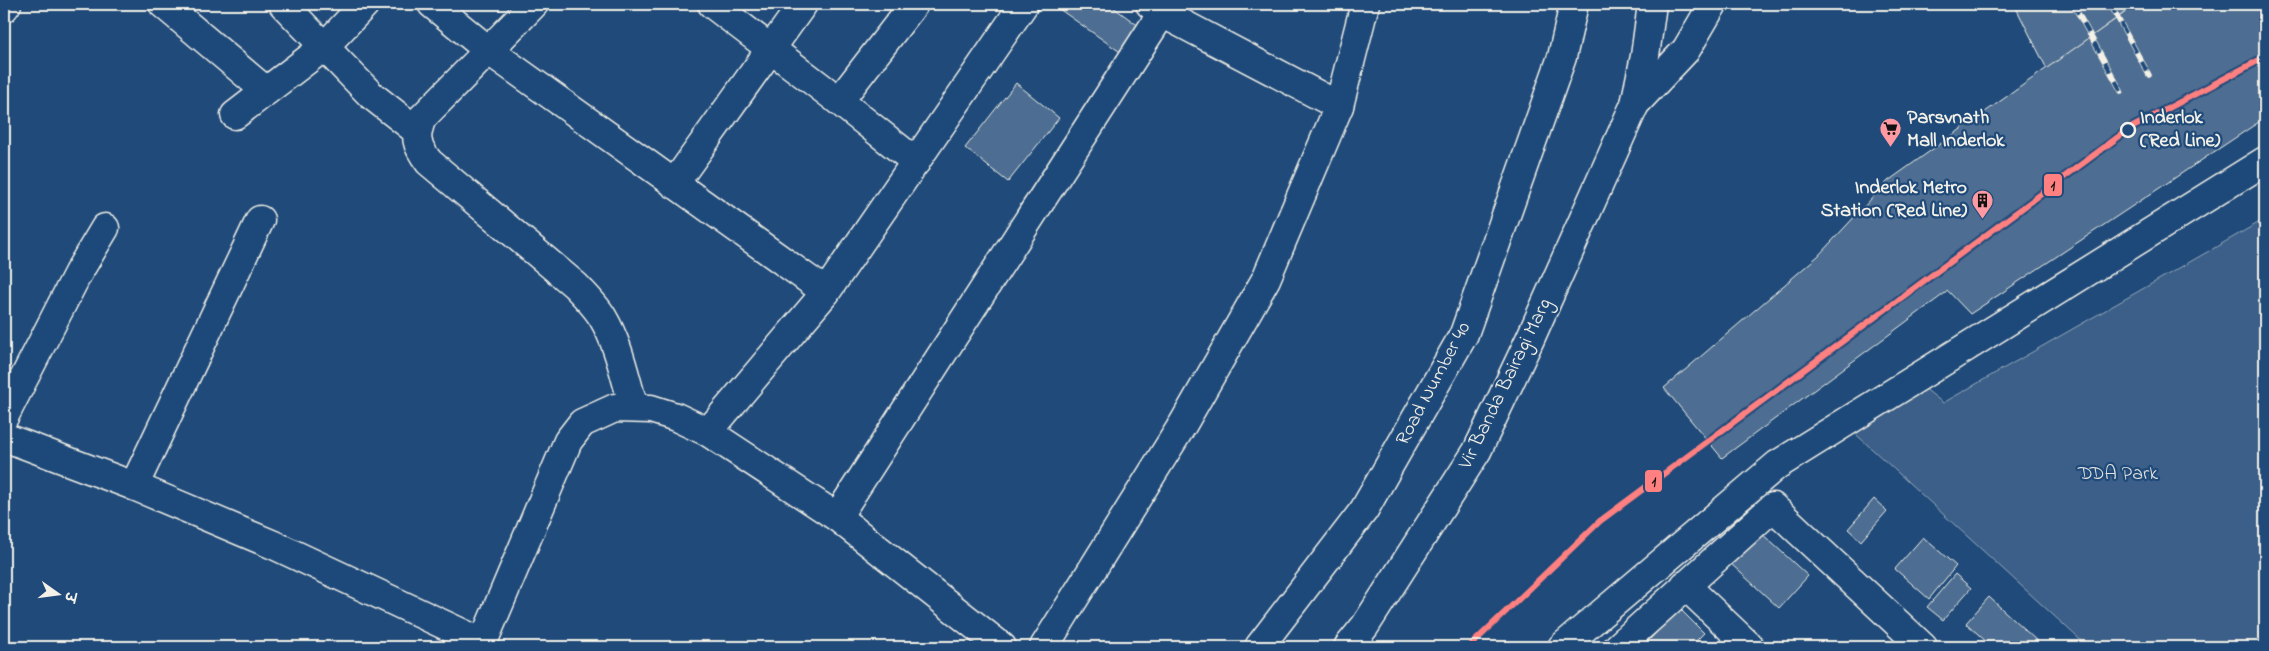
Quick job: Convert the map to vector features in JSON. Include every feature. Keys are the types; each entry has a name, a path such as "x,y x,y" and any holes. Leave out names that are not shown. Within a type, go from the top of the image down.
{"street":[{"path":"4,8 7,4"},
{"path":"162,4 266,92"},
{"path":"283,4 372,95 417,131"},
{"path":"235,115 324,48 365,4"},
{"path":"432,4 488,50 826,292"},
{"path":"534,4 422,118 417,131 418,147 429,162 575,285 602,317 617,349 634,407"},
{"path":"712,4 839,100 916,162"},
{"path":"674,184 803,4"},
{"path":"839,100 914,4"},
{"path":"708,432 826,292 1024,4"},
{"path":"1044,647 1183,424 1266,279 1339,106 1365,4"},
{"name":"Road Number 40","path":"1259,647 1364,510 1464,334 1562,57 1574,4"},
{"path":"1635,104 1645,56 1652,4"},
{"path":"1635,104 1686,50 1714,4"},
{"path":"837,517 1156,8 1339,106"},
{"name":"Vir Banda Bairagi Marg","path":"1348,647 1365,626 1477,451 1530,339 1635,104"},
{"path":"1562,647 1777,465 2265,161"},
{"path":"134,486 260,220"},
{"path":"4,417 78,273 105,228"},
{"path":"4,437 134,486 276,546 482,645 568,441 582,423 598,414 615,408 634,407 651,409 676,417 708,432 837,517 1002,647"},
{"path":"1618,647 1773,507 1923,647"},
{"path":"1685,585 1750,647"}],"green space":[{"name":"DDA Park","path":"2265,219 2265,647 2088,647 1848,427 1913,379 1943,403"}],"building":[{"path":"1052,4 1109,4 1140,27 1123,54"},
{"path":"2014,4 2124,4 2128,10 2047,69"},
{"name":"Inderlok Metro Station (Red Line)","path":"2137,4 2265,4 2265,118 1970,314 1948,291 1722,458 1664,388 1818,256 1888,181"},
{"path":"1016,83 1059,118 1008,182 965,148"},
{"path":"1874,499 1887,511 1861,541 1848,529"},
{"path":"1759,531 1808,576 1779,608 1730,563"},
{"path":"1923,537 1956,566 1929,599 1895,569"},
{"path":"1955,574 1971,588 1943,620 1927,607"},
{"path":"1989,597 2038,642 2033,647 1992,647 1966,623"},
{"path":"1680,609 1704,633 1690,647 1642,647"}],"railway":[{"path":"2073,4 2121,91"},
{"path":"2110,4 2149,75"}],"transit line":[{"name":"1","path":"1469,647 1600,521 2129,129 2265,57"}],"place":[{"name":"Inderlok (Red Line)","path":"2128,130"},
{"name":"Parsvnath Mall Inderlok","path":"1891,148"},
{"name":"Inderlok Metro Station (Red Line)","path":"1983,219"}]}
